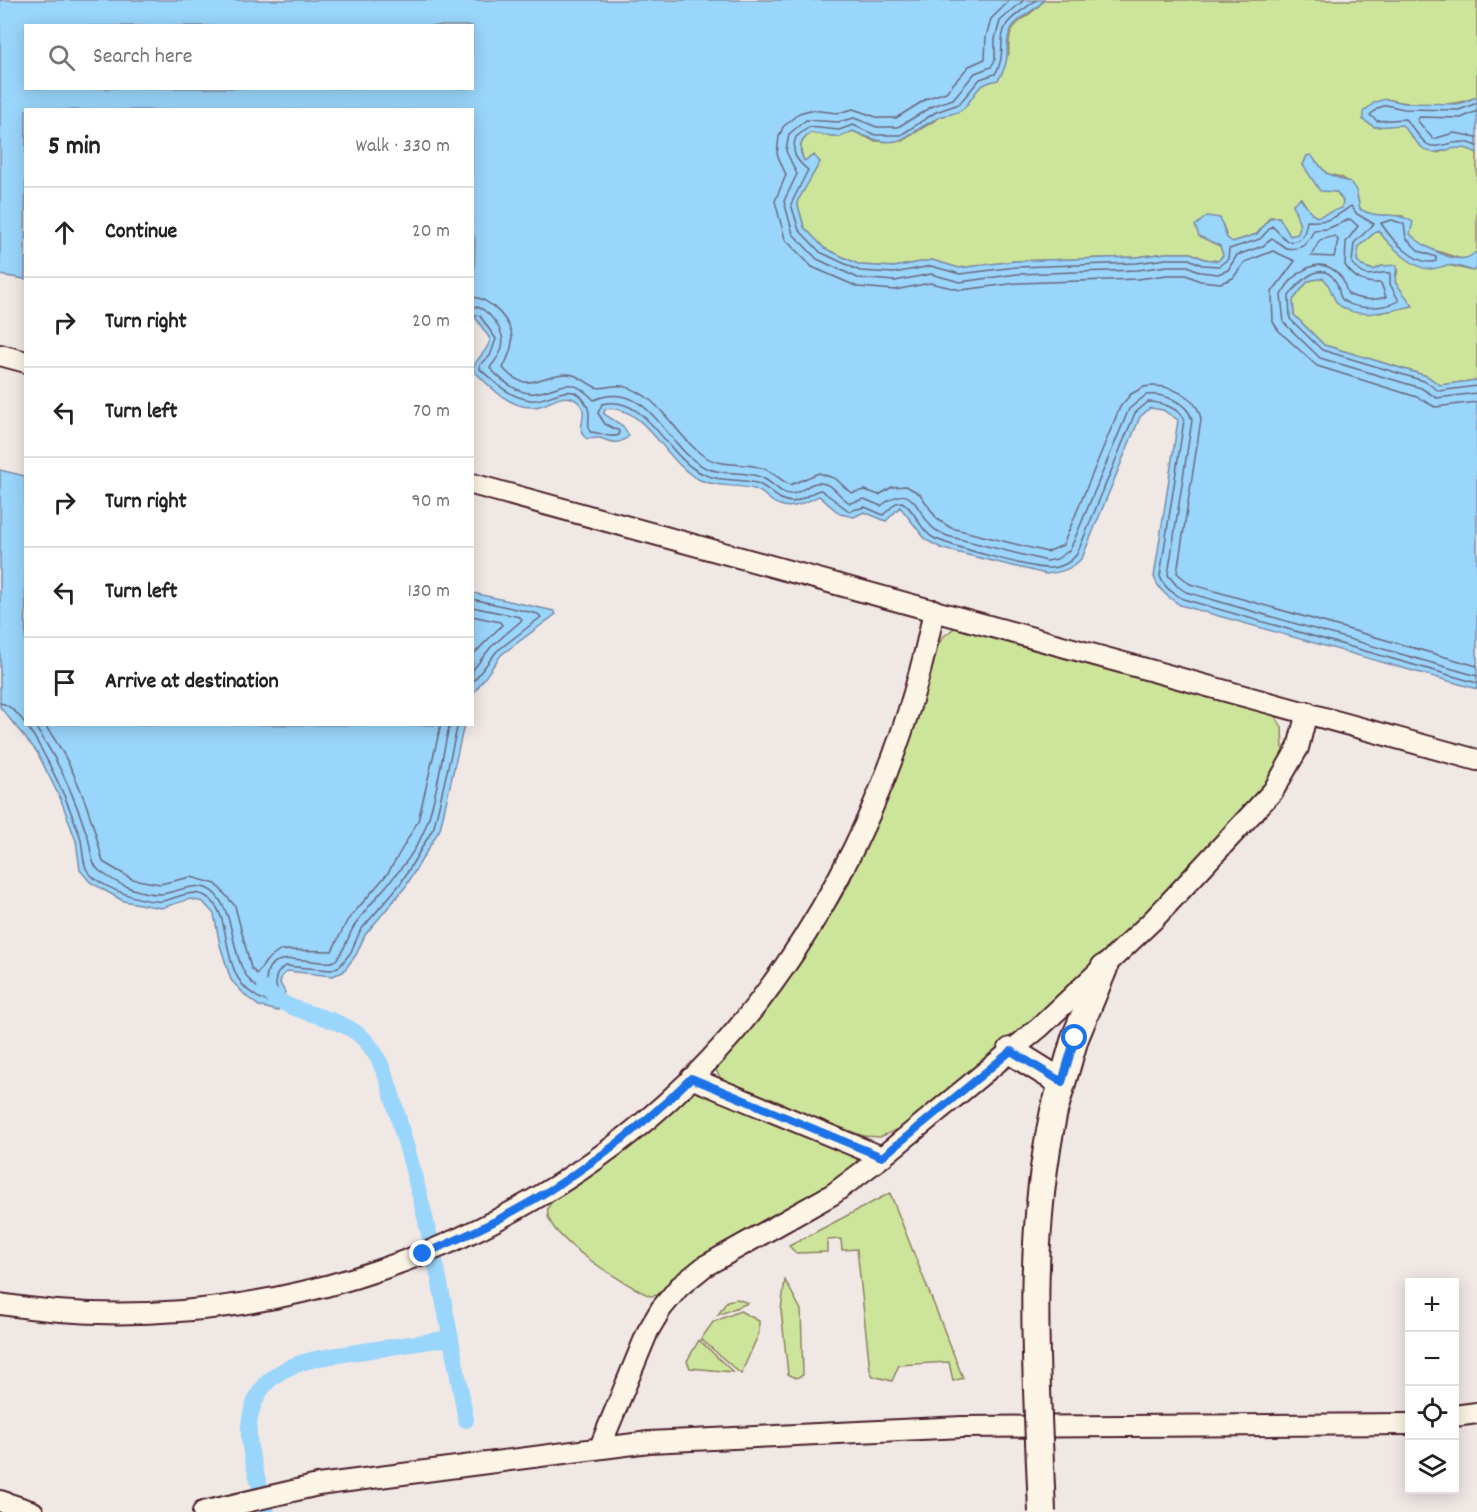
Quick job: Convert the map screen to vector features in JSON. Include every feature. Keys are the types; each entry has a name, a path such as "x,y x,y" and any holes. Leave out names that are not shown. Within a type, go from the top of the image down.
{"main road":[{"path":"1042,1512 1034,1275 1040,1190 1054,1111 1062,1082 1075,1038 1104,968"},
{"path":"1011,1051 1062,1082"}],"street":[{"path":"0,355 24,361"},
{"path":"474,485 1477,760"},
{"path":"0,1304 101,1314 175,1312 230,1306 317,1289 423,1254 455,1240 522,1206 598,1158 634,1131 691,1078 773,981 800,942 848,861 887,775 916,685 934,610"},
{"path":"600,1447 648,1331 661,1309 679,1287 705,1266 833,1194 882,1157 1011,1051 1104,968 1208,864 1273,791 1298,748 1306,712"},
{"path":"691,1078 882,1157"},
{"path":"1459,1415 1477,1413"},
{"path":"203,1512 318,1485 650,1442 962,1427 1405,1424"},
{"path":"0,1502 33,1512"}],"green space":[{"path":"1044,0 1477,0 1477,97 1455,103 1432,105 1386,99 1375,127 1402,124 1438,153 1458,147 1477,153 1477,252 1467,259 1422,246 1410,234 1403,216 1370,215 1360,209 1356,190 1343,178 1326,173 1316,161 1307,156 1303,165 1320,190 1337,192 1343,201 1342,208 1318,217 1312,215 1301,198 1293,204 1300,226 1298,234 1290,236 1279,217 1270,217 1257,234 1232,242 1227,238 1223,225 1199,236 1220,246 1223,255 1219,261 1204,259 1191,253 1166,253 1137,257 1015,261 959,268 932,260 894,267 860,265 824,248 804,227 797,202 820,162 804,161 801,145 806,136 810,133 840,137 853,131 874,141 902,141 940,117 964,108 971,95 1009,54 1009,42 1014,27"},
{"path":"1378,230 1448,265 1473,271 1477,268 1477,380 1440,385 1427,376 1324,345 1294,315 1293,300 1308,281 1323,278 1331,286 1334,298 1379,313 1412,306 1395,282 1398,269 1382,266 1374,270 1362,266 1357,260 1359,246"},
{"path":"958,625 1272,712 1282,727 1283,752 1269,785 1214,847 1072,986 909,1124 880,1137 864,1136 724,1085 715,1068 756,1021 803,959 848,886 887,794 934,652 943,637"},
{"path":"700,1090 855,1156 857,1160 832,1184 786,1212 699,1258 658,1295 650,1296 606,1271 570,1244 556,1230 548,1217 549,1206 562,1191 626,1149 681,1099"},
{"path":"890,1193 963,1378 953,1381 949,1362 899,1365 892,1381 873,1376 870,1370 857,1249 842,1250 841,1239 827,1240 827,1252 796,1253 789,1246"},
{"path":"785,1280 801,1310 803,1375 796,1378 788,1374 781,1310"},
{"path":"737,1299 748,1303 718,1315 727,1301"},
{"path":"740,1311 759,1321 759,1333 741,1374 701,1339 713,1322"},
{"path":"699,1340 733,1372 690,1368 687,1361"}],"water":[{"path":"0,0 1044,0 1011,29 1007,41 1006,64 998,80 980,87 961,110 938,118 906,137 890,142 869,138 853,131 840,137 810,133 801,146 802,156 804,161 814,155 820,162 797,202 804,227 824,248 860,265 894,267 932,260 959,268 1015,261 1137,257 1166,253 1191,253 1204,259 1218,261 1223,255 1220,246 1199,236 1195,226 1207,216 1220,218 1227,238 1233,242 1257,234 1270,218 1279,217 1290,236 1298,234 1300,226 1293,204 1300,198 1317,217 1342,208 1343,201 1337,192 1320,191 1303,165 1307,156 1311,155 1326,173 1351,183 1356,190 1360,209 1373,214 1407,218 1413,222 1410,234 1421,243 1444,255 1459,259 1477,252 1477,268 1473,271 1452,266 1424,268 1409,261 1378,230 1359,246 1357,260 1362,266 1373,270 1382,266 1397,265 1395,282 1413,306 1375,313 1347,310 1336,302 1323,278 1308,281 1293,300 1294,315 1324,345 1427,376 1440,385 1477,380 1477,689 1180,605 1161,590 1154,577 1178,420 1163,410 1150,408 1140,417 1082,558 1066,569 1046,574 943,549 926,540 900,507 886,521 864,512 854,517 840,514 819,496 788,507 776,504 754,489 700,480 676,461 644,425 632,415 619,410 605,409 604,414 623,426 629,436 614,442 585,437 581,431 583,413 580,403 569,397 534,407 525,407 508,400 474,371 476,362 487,348 490,339 474,315 474,108 24,108 24,279 0,275"},
{"path":"1477,97 1477,153 1461,148 1429,152 1418,144 1402,125 1375,127 1363,120 1363,112 1375,102 1386,99 1404,103 1459,104"},
{"path":"0,470 24,476 24,726 464,726 440,829 406,886 365,935 356,955 343,972 332,976 288,971 282,976 280,983 285,992 278,1011 259,1006 231,980 220,945 214,914 203,902 190,899 161,908 123,901 90,882 80,870 76,841 61,800 37,752 0,707"},
{"path":"474,593 554,611 556,614 501,655 474,693"}],"waterway":[{"path":"265,989 288,1005 354,1031 372,1049 384,1070 430,1236 466,1420"},
{"path":"267,1512 252,1459 249,1437 254,1404 262,1388 275,1376 307,1361 451,1338"}],"route":[{"path":"423,1254 483,1227 561,1183 634,1131 691,1078 882,1157 1011,1051 1062,1082 1075,1038"}]}
